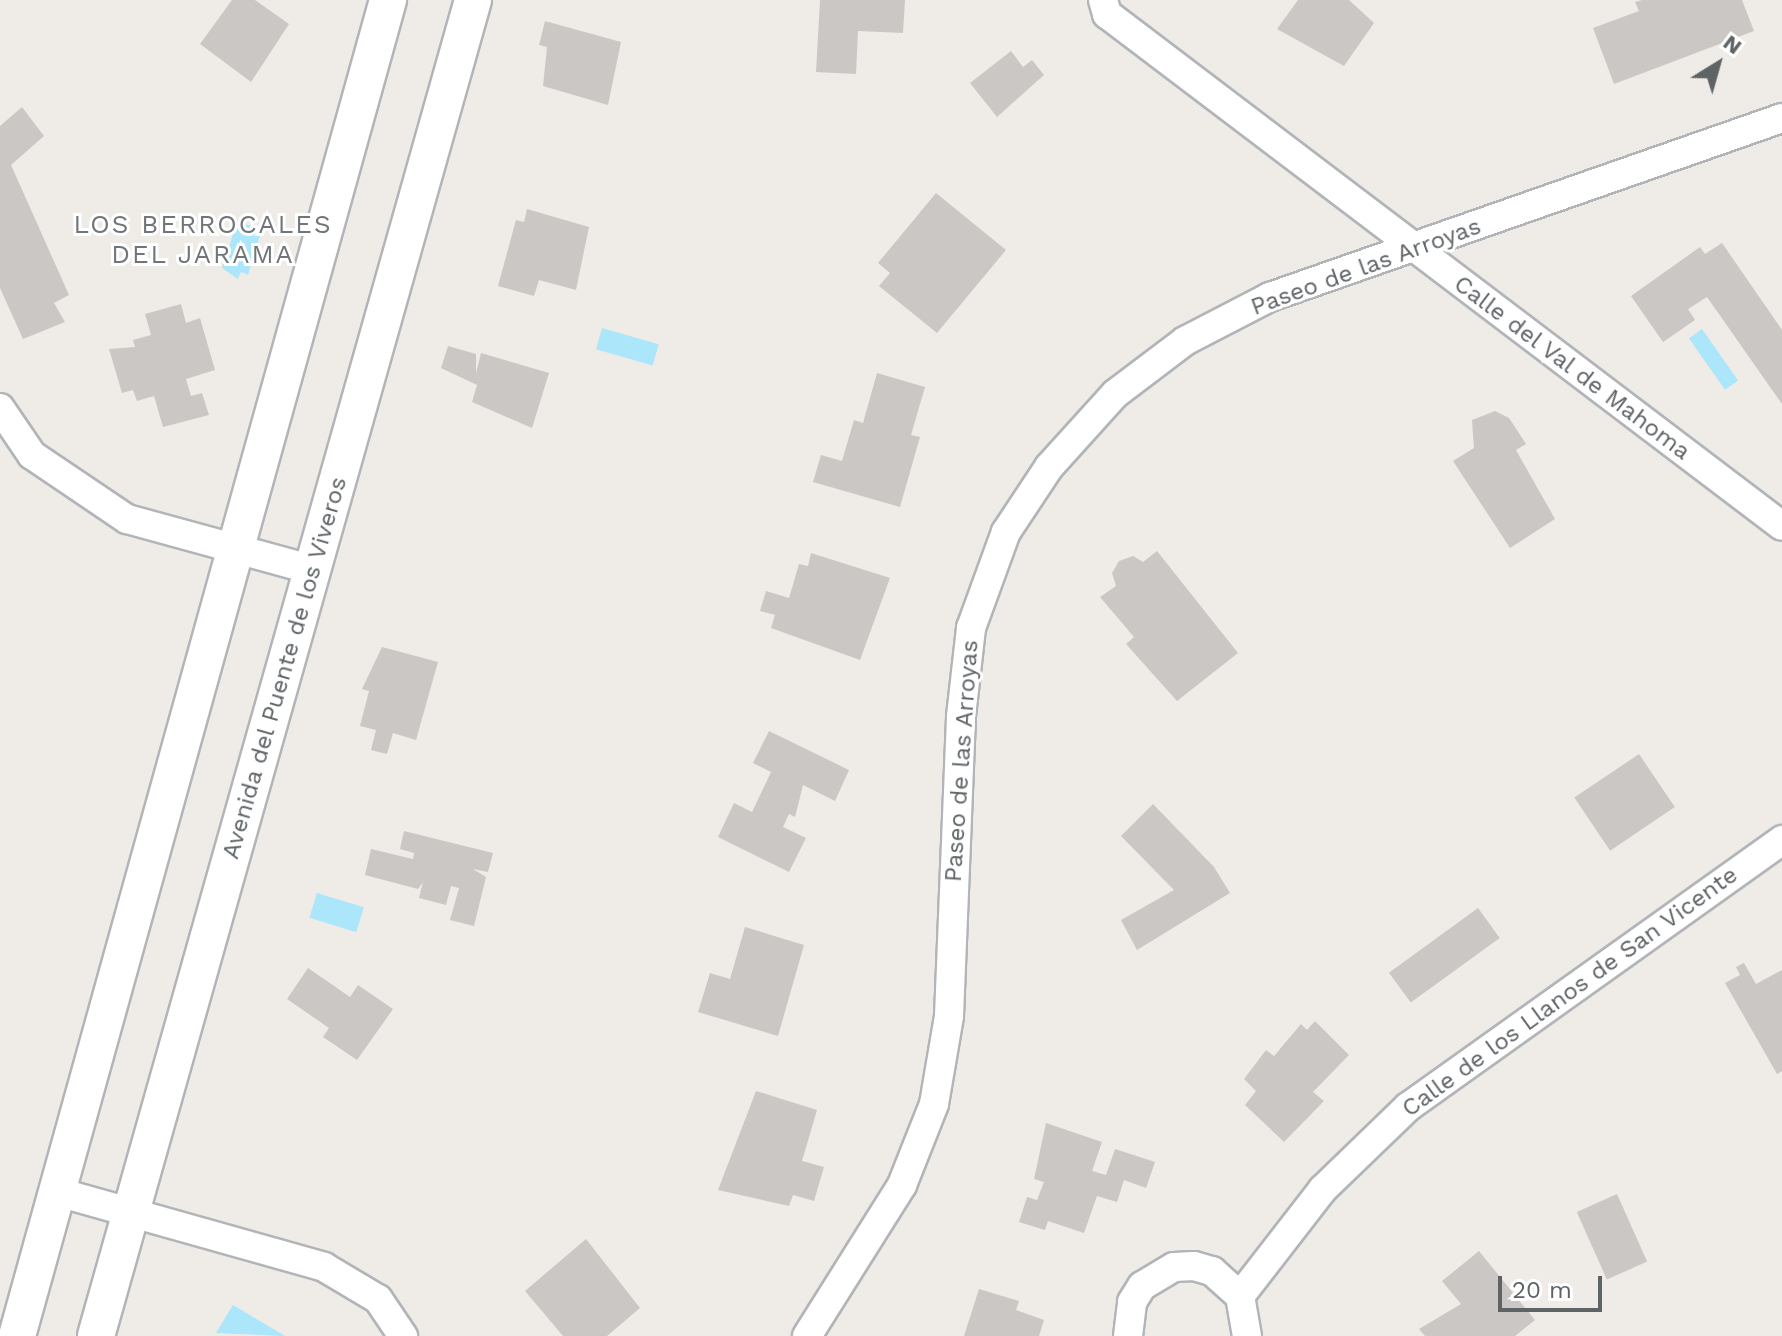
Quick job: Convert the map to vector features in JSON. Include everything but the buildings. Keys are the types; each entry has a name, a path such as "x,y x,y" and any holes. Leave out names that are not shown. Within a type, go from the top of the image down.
{"street":[{"path":"17,1336 239,550 388,0"},
{"name":"Avenida del Puente de los Viveros","path":"96,1336 473,0"},
{"name":"Calle del Val de Mahoma","path":"1103,0 1107,14 1782,526"},
{"name":"Paseo de las Arroyas","path":"807,1336 902,1185 934,1104 949,1016 961,716 971,628 1006,532 1049,467 1115,394 1185,341 1270,297 1782,118"},
{"path":"0,408 32,455 127,519 313,570"},
{"name":"Calle de los Llanos de San Vicente","path":"1240,1296 1323,1189 1408,1107 1782,840"},
{"path":"58,1192 324,1267 378,1299 403,1336"},
{"path":"1128,1336 1132,1302 1142,1286 1174,1267 1212,1271 1240,1296 1247,1336"}],"water":[{"path":"237,222 262,229 248,275 241,272 238,279 222,268"},
{"path":"602,328 659,344 653,365 596,349"},
{"path":"1702,329 1738,381 1725,390 1689,338"},
{"path":"317,893 364,907 356,932 309,918"},
{"path":"233,1305 285,1336 216,1333"}],"district":[{"name":"LOS BERROCALES DEL JARAMA","path":"203,240"}]}
